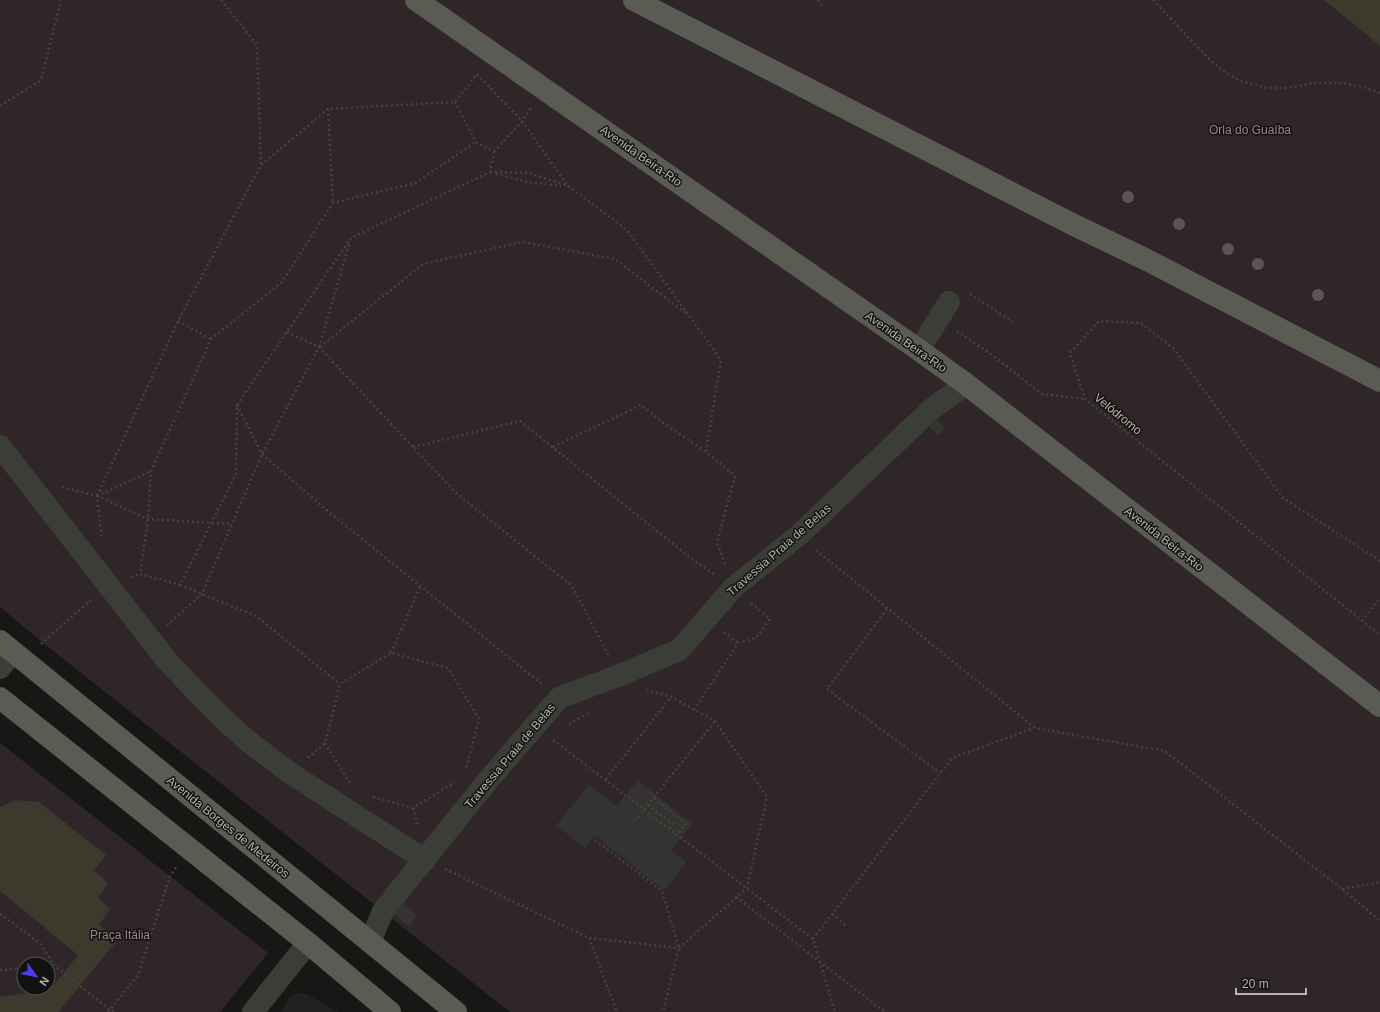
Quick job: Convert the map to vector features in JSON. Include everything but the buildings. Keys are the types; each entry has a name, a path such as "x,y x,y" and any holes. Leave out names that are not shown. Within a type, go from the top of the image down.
{"main road":[{"name":"Avenida Beira-Rio","path":"416,0 966,384 1380,706"},
{"path":"634,0 1074,225 1147,260 1380,381"},
{"name":"Avenida Borges de Medeiros","path":"10,656 456,1012"},
{"path":"0,698 308,943 390,1012"}],"street":[{"path":"919,350 951,304"},
{"name":"Travessia Praia de Belas","path":"370,942 383,911 390,902 433,864 490,778 559,698 620,675 679,650 734,587 799,535 925,415 966,384"},
{"path":"0,446 150,640 168,662 218,714 249,742 290,773 433,864"},
{"path":"253,1012 308,943"}],"path":[{"path":"0,106 41,80 61,0"},
{"path":"221,0 257,45 261,165"},
{"path":"818,0 823,7"},
{"path":"1152,0 1211,61 1226,73 1241,81 1268,88 1288,88 1315,84 1341,83 1363,87 1380,93"},
{"path":"97,496 178,321 261,165 328,109 455,102 477,74 522,121 568,186 627,230 721,360 706,452"},
{"path":"455,102 476,142 494,152"},
{"path":"328,109 332,203 282,282 211,339 151,472 148,519 140,574 180,585 256,616 340,684"},
{"path":"490,172 494,152 522,121"},
{"path":"332,203 415,183 476,142"},
{"path":"490,172 528,182 568,186"},
{"path":"180,585 236,474 237,405 351,238 490,172 529,173 568,186"},
{"path":"150,640 202,594 262,454 319,347 351,238"},
{"path":"319,347 422,264 523,242 615,259 690,317"},
{"path":"951,304 1013,322"},
{"path":"951,304 992,355 1042,394 1085,399"},
{"path":"178,321 211,339"},
{"name":"Velódromo","path":"1380,561 1283,498 1174,349 1141,323 1099,321 1070,353 1085,399 1380,636"},
{"path":"286,332 319,347 455,492 572,586 620,675"},
{"path":"237,405 262,454 331,514 421,585 559,698"},
{"path":"553,447 641,405 665,424 706,452 735,476 717,542 734,587"},
{"path":"413,447 520,421 697,563 734,587 770,619 756,638 738,643 694,710"},
{"path":"97,496 151,472"},
{"path":"97,496 148,519 232,524"},
{"path":"799,535 887,609 1035,728 1165,751 1342,889 1380,921"},
{"path":"10,656 42,642 108,585"},
{"path":"352,788 325,742 340,684 391,654 421,585"},
{"path":"1362,621 1380,598"},
{"path":"887,609 828,689 940,773"},
{"path":"391,654 448,668 479,719 466,770"},
{"path":"433,864 589,938 680,948 747,888 766,797 715,721 671,697 645,689"},
{"path":"606,779 671,697"},
{"path":"635,821 715,721"},
{"path":"813,939 952,758 1035,728"},
{"path":"552,739 813,939 835,1012"},
{"path":"370,797 413,808 459,780"},
{"path":"654,798 686,824 677,835"},
{"path":"648,805 673,824 669,828"},
{"path":"595,840 662,891 680,948 664,1012"},
{"path":"109,1011 138,975 170,876 190,850"},
{"path":"1342,889 1380,882"},
{"path":"736,897 884,1012"},
{"path":"0,914 40,943 48,956"},
{"path":"832,914 845,925"},
{"path":"589,938 617,1012"},
{"path":"56,966 109,1011 116,1012"},
{"path":"0,970 16,969"}],"shaded area":[{"path":"1324,0 1380,0 1380,46"},
{"path":"15,800 39,802 106,855 94,870 108,883 98,898 110,909 99,925 116,942 58,1012 0,1012 0,997 16,994 16,996 56,996 56,983 78,955 0,891 0,807"},
{"path":"299,993 307,994 338,1012 280,1012 292,995"}],"green space":[{"name":"Orla do Guaíba","path":"0,0 1324,0 1380,46 1380,1012 510,1012 42,642 0,607"},
{"name":"Praça Itália","path":"0,743 268,953 220,1012 0,1012"}]}
